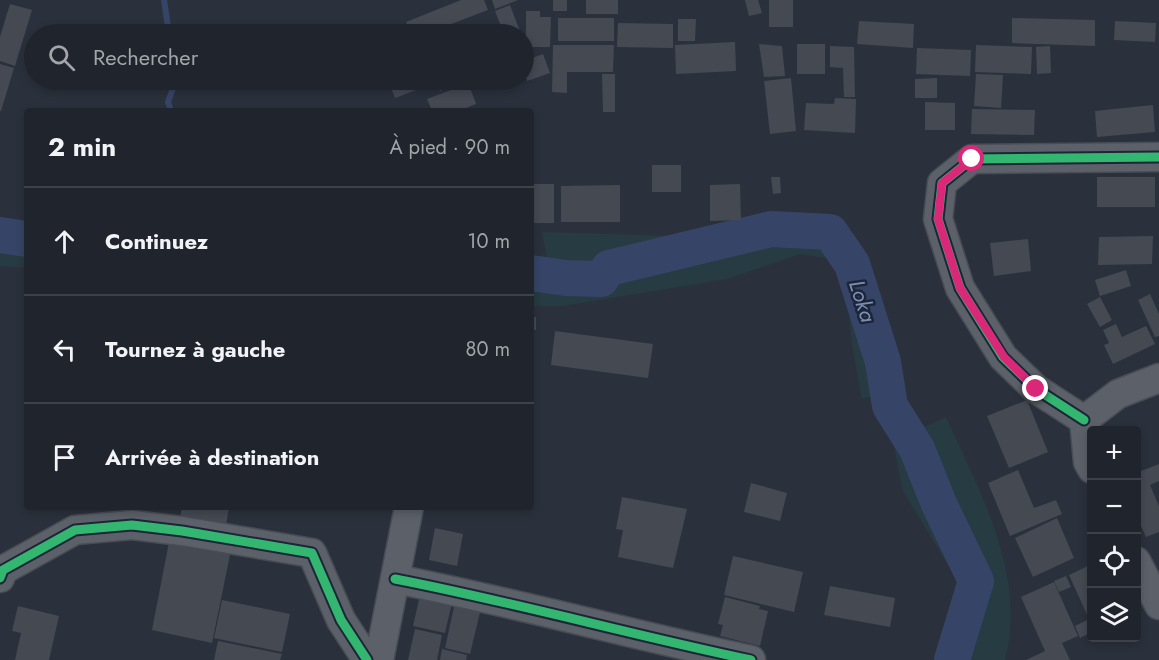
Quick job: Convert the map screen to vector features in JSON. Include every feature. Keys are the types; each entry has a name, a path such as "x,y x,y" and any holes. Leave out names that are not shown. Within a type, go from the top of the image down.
{"street":[{"path":"1084,420 1036,389 1004,357 960,288 938,219 942,183 972,159 1159,157"},
{"path":"1084,420 1118,394 1159,378"},
{"path":"1084,420 1087,452"},
{"path":"379,660 408,510"},
{"path":"0,578 3,570 75,530 132,525 312,553 341,620 367,660"},
{"path":"1141,569 1159,604"},
{"path":"394,579 751,660"}],"shaded area":[{"path":"827,219 853,254 884,335 899,388 862,399 852,345 845,276 832,259 800,254 727,279 562,306 534,306 534,265 548,262 542,232 671,236 748,233 788,221"},
{"path":"0,221 24,235 24,268 0,266"},
{"path":"946,417 985,505 1005,565 1010,596 1010,628 1005,660 939,660 956,622 959,583 903,491 893,442"}],"building":[{"path":"461,0 484,0 488,10 451,24 407,24 406,22"},
{"path":"492,0 518,0 495,9"},
{"path":"553,0 567,0 567,11 553,11"},
{"path":"586,0 618,0 618,14 586,14"},
{"path":"745,0 758,0 762,13 749,16"},
{"path":"769,0 793,0 793,27 769,27"},
{"path":"10,4 32,10 28,24 24,24 24,36 15,66 0,61 0,37"},
{"path":"510,5 517,24 500,24 495,11"},
{"path":"526,11 540,11 540,17 551,17 550,47 534,47 534,24 526,24"},
{"path":"558,18 614,18 614,41 558,41"},
{"path":"1012,18 1095,20 1095,46 1012,43"},
{"path":"678,19 696,19 695,41 678,41"},
{"path":"859,21 914,24 913,48 857,44"},
{"path":"1115,21 1156,23 1155,42 1114,40"},
{"path":"618,23 673,24 673,48 617,47"},
{"path":"735,42 736,71 676,74 675,45"},
{"path":"759,44 782,46 785,76 764,77"},
{"path":"797,44 825,44 825,74 797,74"},
{"path":"553,45 614,45 613,72 567,72 567,93 552,92"},
{"path":"976,45 1032,47 1031,74 975,72"},
{"path":"830,46 854,47 855,97 844,97 843,68 830,67"},
{"path":"1050,46 1051,73 1037,74 1036,47"},
{"path":"917,48 971,50 970,76 916,74"},
{"path":"543,54 550,73 534,79 534,57"},
{"path":"0,64 14,68 1,111 0,111"},
{"path":"602,74 615,74 615,112 603,112"},
{"path":"976,74 1003,75 1001,108 974,106"},
{"path":"791,78 796,131 770,134 764,81"},
{"path":"937,78 937,98 915,98 915,79"},
{"path":"392,90 416,90 395,98"},
{"path":"451,90 471,90 476,104 466,108 431,108 427,99"},
{"path":"835,98 856,99 855,133 804,130 806,103 834,104"},
{"path":"925,102 955,103 955,130 925,130"},
{"path":"1153,105 1155,132 1097,137 1095,111"},
{"path":"972,109 1035,110 1034,135 971,134"},
{"path":"652,165 681,165 681,192 652,192"},
{"path":"771,177 780,177 781,193 773,194"},
{"path":"1097,177 1155,177 1155,207 1097,207"},
{"path":"534,184 554,184 554,223 534,223"},
{"path":"740,184 741,220 710,221 710,185"},
{"path":"620,185 620,222 561,222 561,186"},
{"path":"1153,236 1152,264 1098,265 1099,237"},
{"path":"1028,239 1031,271 994,276 990,243"},
{"path":"1126,270 1131,286 1100,296 1095,280"},
{"path":"1150,294 1159,314 1159,336 1155,337 1138,300"},
{"path":"1100,297 1112,320 1100,327 1087,304"},
{"path":"534,317 536,317 536,330 534,330"},
{"path":"1116,324 1122,337 1146,326 1155,344 1113,364 1104,345 1109,343 1103,330"},
{"path":"555,331 653,344 648,378 551,365"},
{"path":"1027,400 1048,452 1009,468 987,416"},
{"path":"1159,464 1159,481 1150,485 1159,506 1159,532 1146,537 1141,526 1141,471"},
{"path":"1018,470 1034,508 1056,500 1062,514 1010,536 988,483"},
{"path":"751,483 787,493 780,521 744,512"},
{"path":"622,497 687,509 673,568 618,557 623,530 616,529"},
{"path":"181,510 229,510 226,526 180,518"},
{"path":"1057,518 1074,558 1033,577 1015,538"},
{"path":"435,528 463,534 457,566 429,560"},
{"path":"170,537 231,550 212,643 152,630"},
{"path":"733,556 803,572 794,612 724,595"},
{"path":"1087,566 1087,615 1069,575"},
{"path":"1066,576 1071,587 1059,592 1054,581"},
{"path":"1054,582 1078,636 1062,643 1070,660 1026,660 1045,651 1021,597"},
{"path":"830,586 895,598 890,627 824,615"},
{"path":"421,591 453,598 445,633 413,626"},
{"path":"725,597 760,606 759,609 768,611 760,646 720,636 723,625 718,624"},
{"path":"456,598 482,604 470,654 445,648"},
{"path":"222,600 290,614 282,652 214,638"},
{"path":"18,606 59,616 49,660 15,660 21,633 12,631"},
{"path":"1087,620 1087,634 1080,638 1075,626"},
{"path":"415,629 442,635 437,660 408,660"},
{"path":"218,641 282,654 280,660 214,660"},
{"path":"442,649 467,655 466,660 440,660"}],"waterway":[{"path":"164,0 168,24"},
{"path":"170,108 168,102 172,90"},
{"name":"Loka","path":"534,273 566,278 601,279 609,268 771,229 830,232 852,264 883,362 890,406 917,449 939,504 976,581 952,660"},
{"name":"Loka","path":"0,235 24,239"}],"cycle path":[{"path":"1084,420 1036,389 1003,357 960,288 938,219 942,183 972,159 1159,157"},
{"path":"0,578 3,570 75,530 132,525 312,553 341,620 367,660"},
{"path":"395,579 751,660"}],"route":[{"path":"972,159 942,183 938,219 960,288 1004,357 1036,389"}]}
